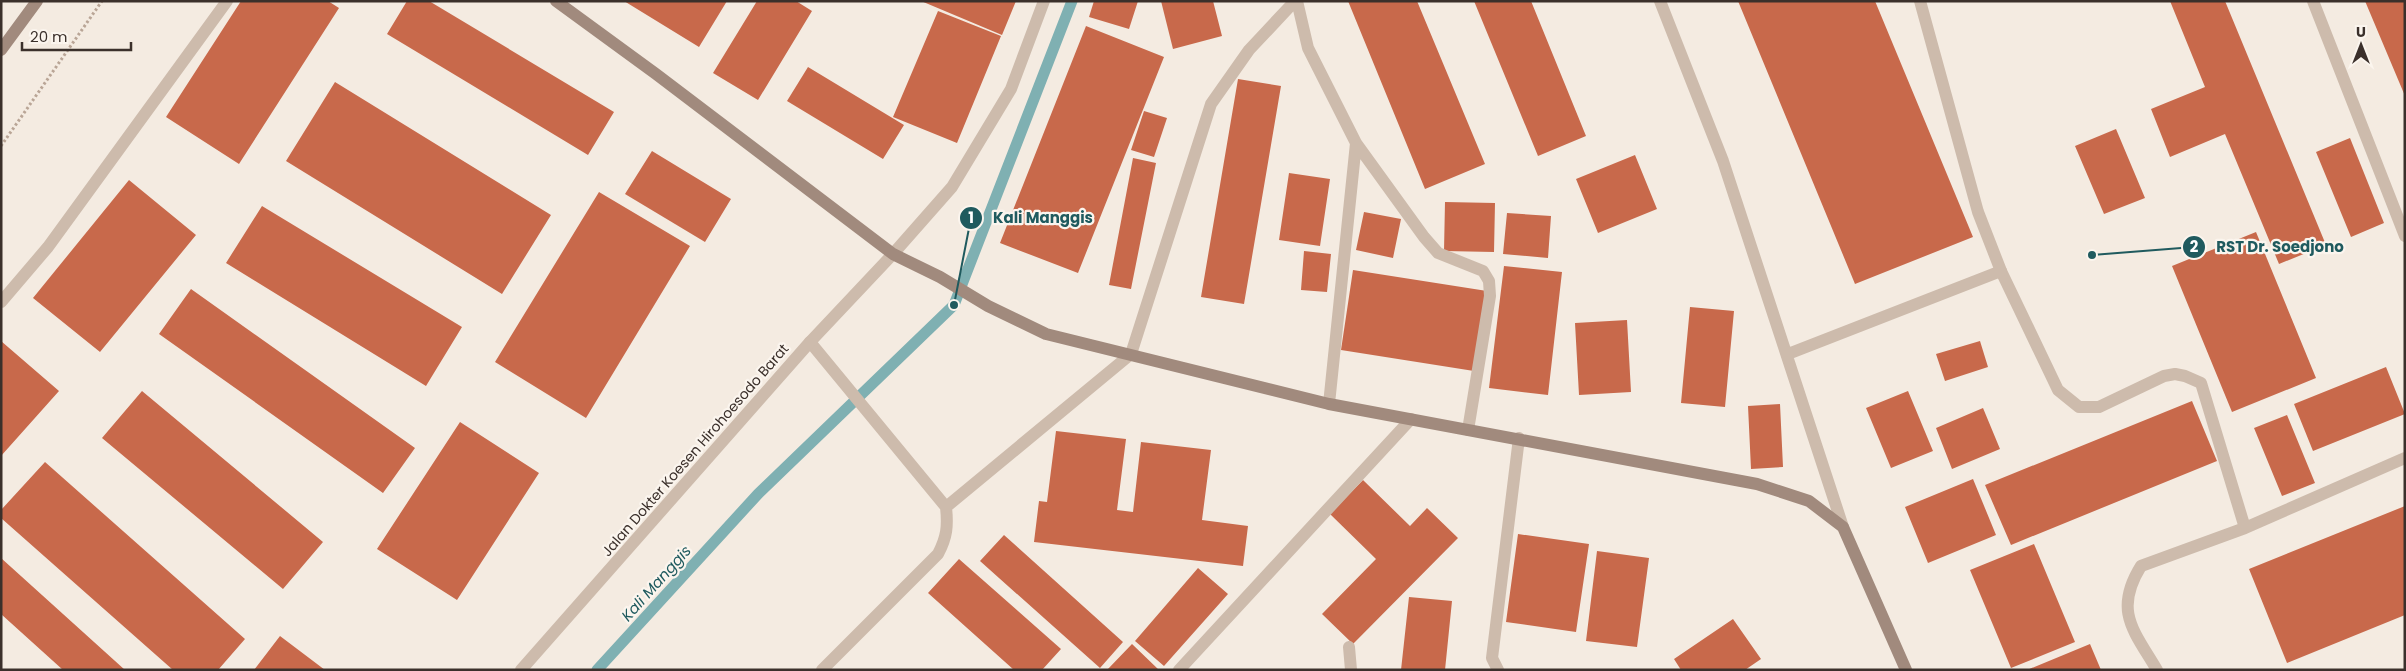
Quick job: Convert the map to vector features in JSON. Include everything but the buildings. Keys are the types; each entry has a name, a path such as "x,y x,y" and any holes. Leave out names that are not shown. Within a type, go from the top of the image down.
{"street":[{"path":"1,50 37,1"},
{"path":"1,302 48,247 227,1"},
{"path":"556,1 894,254 940,277 988,306 1046,334 1329,404 1757,484 1809,501 1843,527"},
{"name":"Jalan Dokter Koesen Hirohoesodo Barat","path":"525,668 810,342 894,254 952,187 1011,89 1044,1"},
{"path":"1296,1 1308,48 1356,143 1424,238 1438,253 1483,271 1489,281 1490,296 1468,430"},
{"path":"946,507 1131,354 1211,104 1249,50 1296,1"},
{"path":"1660,1 1723,161 1788,354 1843,527 1906,670"},
{"path":"1920,1 1978,212 2001,271 2058,390 2079,407 2099,407 2164,376 2175,374 2201,383 2245,528"},
{"path":"2313,1 2405,236"},
{"path":"1329,404 1356,143"},
{"path":"1788,354 2001,271"},
{"path":"810,342 946,507 947,538 938,554 822,670"},
{"path":"1179,670 1411,419"},
{"path":"1498,670 1492,658 1519,438"},
{"path":"2157,670 2128,622 2127,602 2132,581 2141,566 2245,528 2405,458"},
{"path":"1349,647 1351,670"}],"path":[{"path":"1,146 102,1"}],"waterway":[{"name":"Kali Manggis","path":"597,670 758,494 954,305 1072,1"}],"place":[{"name":"RST Dr. Soedjono","path":"2092,255"},
{"name":"Kali Manggis","path":"954,305"}]}
